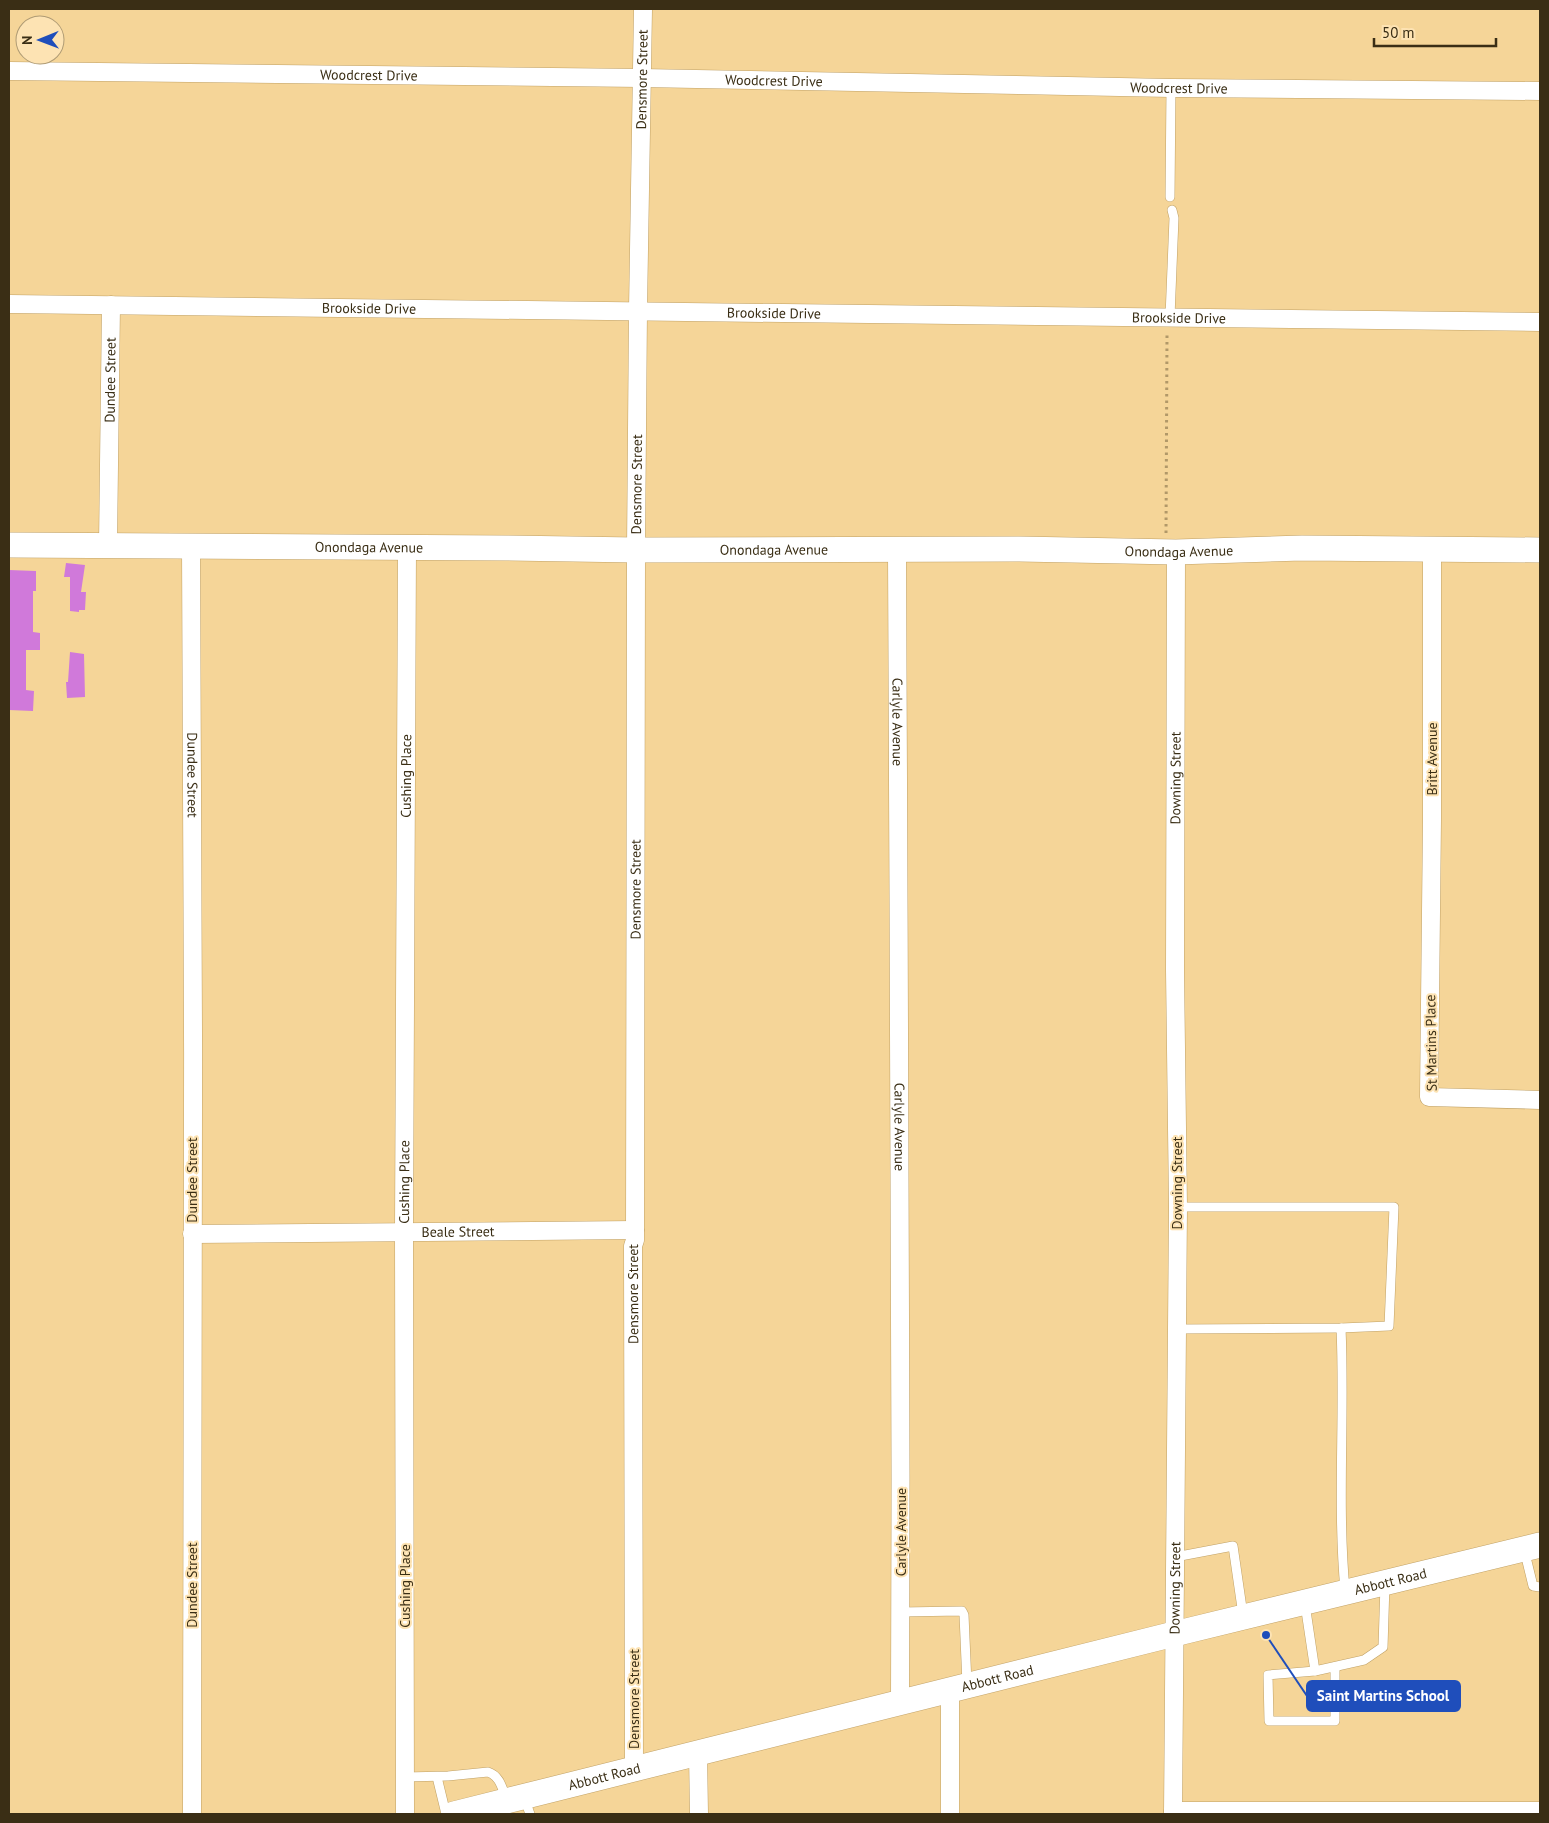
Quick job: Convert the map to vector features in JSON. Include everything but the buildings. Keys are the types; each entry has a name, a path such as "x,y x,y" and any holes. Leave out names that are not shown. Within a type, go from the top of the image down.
{"street":[{"name":"Densmore Street","path":"634,1769 633,1246 635,1230 636,550 643,9"},
{"name":"Woodcrest Drive","path":"9,71 642,78 1171,88 1540,91"},
{"name":"Brookside Drive","path":"9,304 1540,322"},
{"name":"Dundee Street","path":"108,545 111,305"},
{"name":"Onondaga Avenue","path":"9,545 636,550 897,551 1019,549 1176,552 1302,548 1540,550"},
{"name":"Dundee Street","path":"191,545 194,854 192,1814"},
{"name":"Cushing Place","path":"405,1814 404,1231 407,548"},
{"name":"Britt Avenue","path":"1430,970 1432,549"},
{"name":"Carlyle Avenue","path":"897,551 898,1081 901,1344 900,1703"},
{"name":"Downing Street","path":"1173,1813 1178,1207 1175,970 1176,552"},
{"name":"St Martins Place","path":"1430,970 1429,1097 1540,1100"},
{"name":"Beale Street","path":"192,1234 635,1230"},
{"name":"Abbott Road","path":"454,1814 521,1804 634,1769 1532,1547"},
{"path":"950,1814 959,1688"},
{"path":"698,1753 699,1814"},
{"path":"1173,1813 1540,1811"}],"lane":[{"path":"1170,197 1171,88"},
{"path":"1170,317 1174,218 1172,210"},
{"path":"1177,1329 1389,1326 1394,1207 1178,1207"},
{"path":"1341,1328 1341,1549 1346,1594"},
{"path":"1175,1557 1233,1546 1243,1618"},
{"path":"1532,1547 1533,1586 1540,1587"},
{"path":"1335,1667 1335,1721 1269,1721 1268,1675 1316,1671 1364,1660 1383,1647 1385,1584"},
{"path":"1304,1603 1316,1671"},
{"path":"901,1612 962,1611 964,1615 959,1688"},
{"path":"405,1777 488,1772 494,1774 521,1804"},
{"path":"436,1776 446,1814"}],"path":[{"path":"1170,317 1167,329 1166,540 1176,552"}],"place":[{"name":"Saint Martins School","path":"1266,1635"}]}
